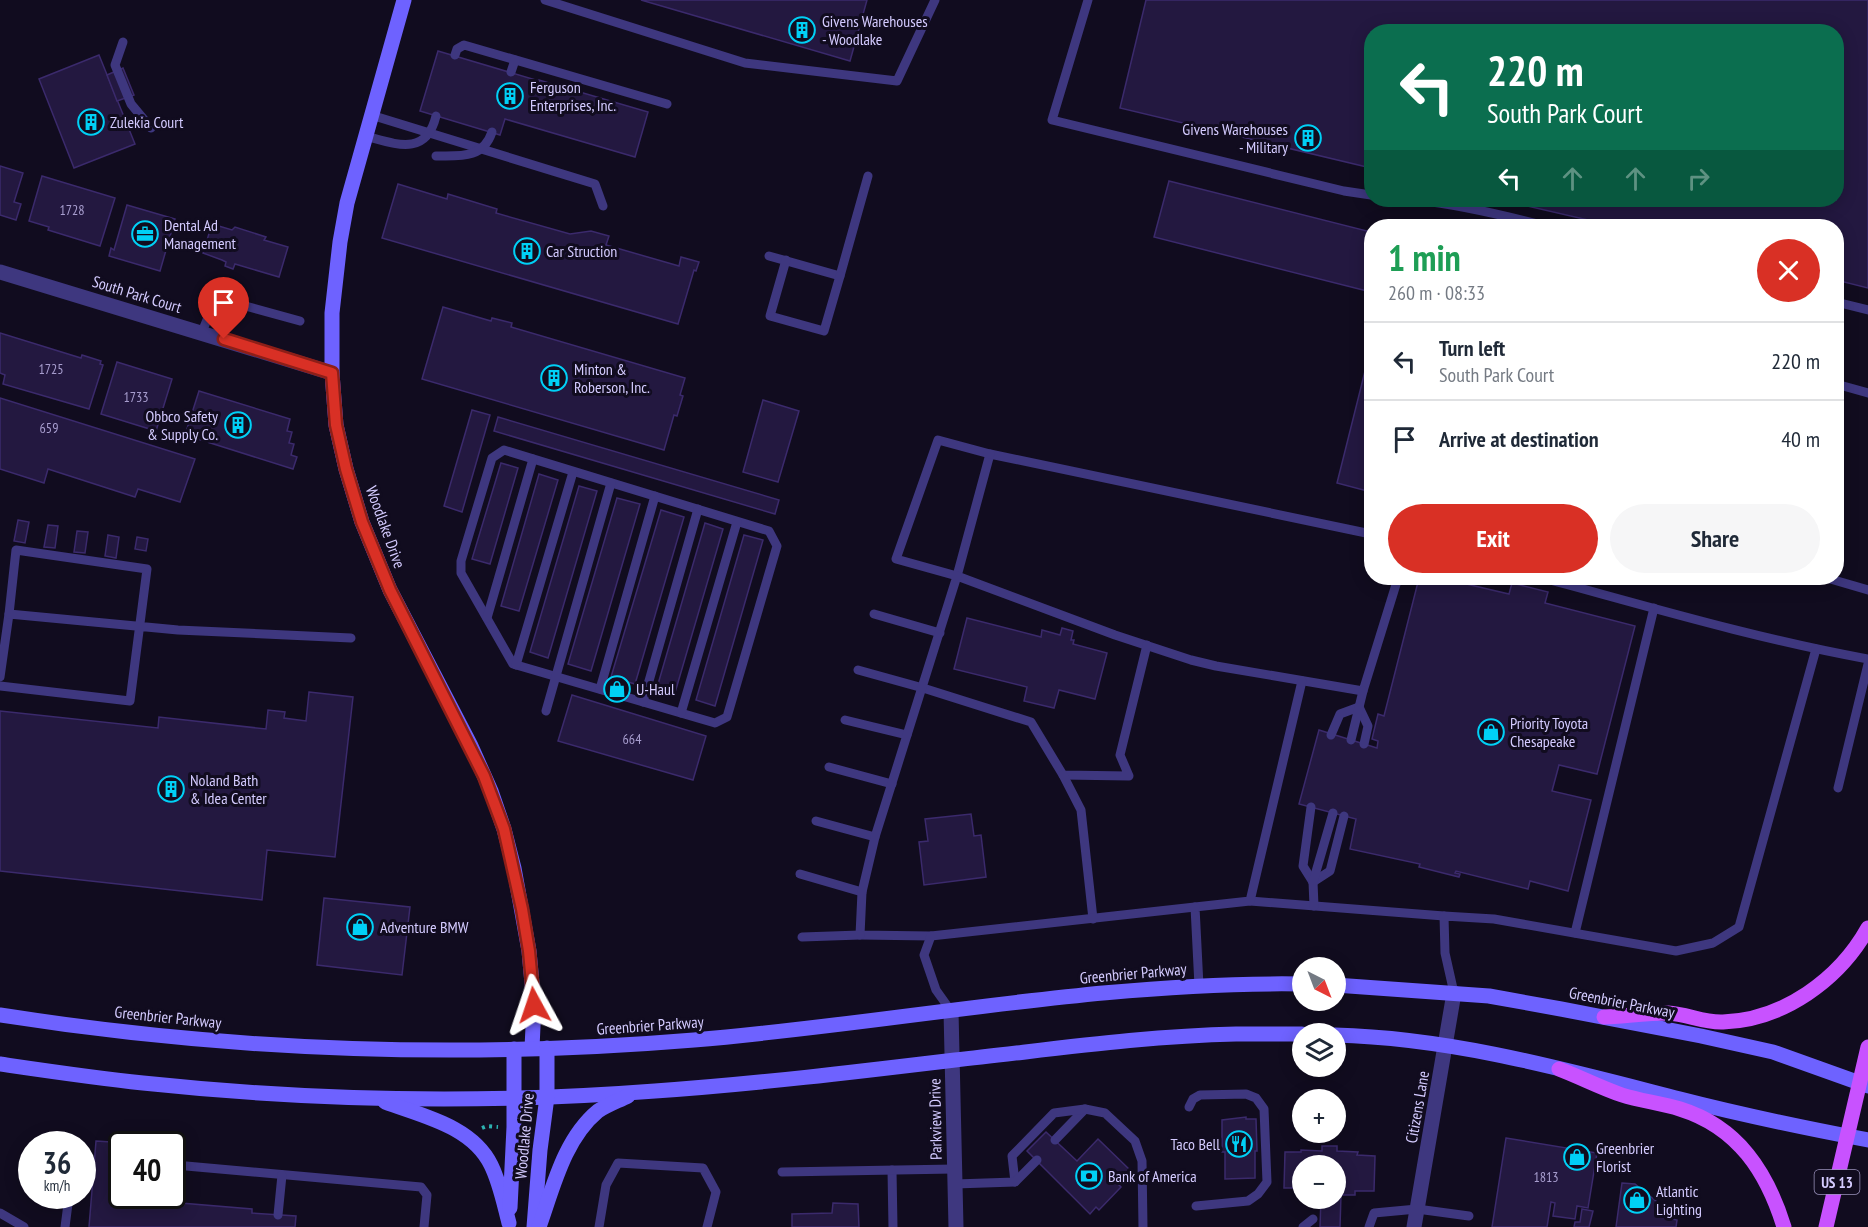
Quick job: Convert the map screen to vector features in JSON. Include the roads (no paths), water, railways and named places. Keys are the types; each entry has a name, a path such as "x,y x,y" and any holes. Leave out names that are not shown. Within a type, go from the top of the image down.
{"main road":[{"name":"Woodlake Drive","path":"404,0 347,202 338,252 332,313 332,373 336,425 362,522 390,590 491,791 514,868 529,951 539,1048 547,1097 540,1150 536,1227"},
{"path":"1604,1017 1670,1013 1722,1023 1767,1014 1797,1000 1829,977 1847,959 1868,928"},
{"name":"Greenbrier Parkway","path":"0,1015 234,1042 372,1049 576,1048 695,1040 1057,998 1199,986 1292,984"},
{"name":"Greenbrier Parkway","path":"1346,986 1489,996 1604,1017 1773,1052 1864,1084"},
{"path":"0,1064 155,1084 310,1096 414,1099 514,1098 635,1092 801,1078 1054,1048 1146,1040 1235,1034 1292,1034"},
{"path":"1346,1036 1410,1040 1487,1052 1691,1102 1868,1140"},
{"name":"US 13","path":"1826,1227 1848,1136 1864,1084 1868,1047"},
{"name":"Woodlake Drive","path":"509,1225 514,1127 514,1049"},
{"path":"1559,1069 1623,1095 1679,1109 1712,1123 1741,1146 1753,1161 1769,1186 1784,1227"},
{"path":"536,1227 568,1149 580,1130 601,1110 635,1092"},
{"path":"371,1098 445,1123 481,1149 497,1179 509,1225"}],"street":[{"name":"South Park Court","path":"0,272 332,373"},
{"name":"Citizens Lane","path":"1414,1227 1454,993"},
{"name":"Parkview Drive","path":"951,1011 956,1227"}],"lane":[{"path":"545,0 745,63 897,81 935,0"},
{"path":"1088,0 1052,120 1364,194"},
{"path":"123,42 115,65 131,104 151,128"},
{"path":"455,56 457,49 464,45 667,104"},
{"path":"511,72 515,60"},
{"path":"371,115 595,184 603,206"},
{"path":"365,136 403,146 412,145 421,141 429,133 434,126 436,116"},
{"path":"436,156 468,155 489,141 492,132"},
{"path":"786,260 770,316 824,332 868,176"},
{"path":"1464,207 1519,219"},
{"path":"769,256 840,276"},
{"path":"202,332 216,298 300,321"},
{"path":"1844,304 1868,310"},
{"path":"1844,386 1868,393"},
{"path":"1363,691 1191,660 1115,635 957,576 896,559 938,440 990,454 1364,533"},
{"path":"504,450 573,472 769,531 777,546 727,717 715,723 513,664 461,573 461,561 492,458 504,450"},
{"path":"860,935 862,892 875,837 940,633 990,454"},
{"path":"487,618 533,459"},
{"path":"516,665 573,472"},
{"path":"546,711 612,483"},
{"path":"600,689 655,496"},
{"path":"643,702 698,510"},
{"path":"681,713 737,522"},
{"path":"0,677 16,550 147,569 130,701 0,686"},
{"path":"1844,583 1868,590"},
{"path":"1351,740 1363,691 1396,585"},
{"path":"1569,585 1816,650 1868,658"},
{"path":"1575,933 1654,608"},
{"path":"9,614 178,630 351,638"},
{"path":"874,614 940,633"},
{"path":"1064,776 1129,776 1120,754 1147,645"},
{"path":"802,937 931,936 1250,901 1494,919 1676,951 1713,943 1739,927 1816,650"},
{"path":"1838,788 1868,664"},
{"path":"858,670 1031,722 1064,776 1081,810 1094,918"},
{"path":"1250,901 1302,681"},
{"path":"1332,735 1340,714 1359,707"},
{"path":"1359,707 1368,726 1364,744"},
{"path":"845,720 907,735"},
{"path":"829,767 892,784"},
{"path":"1311,807 1303,866 1313,882"},
{"path":"1314,906 1313,882 1333,813"},
{"path":"1313,882 1330,871 1344,816"},
{"path":"816,821 875,837"},
{"path":"800,874 862,892"},
{"path":"1194,908 1199,986"},
{"path":"1444,916 1445,953 1454,993"},
{"path":"931,936 924,955 936,990 951,1011"},
{"path":"1189,1107 1193,1099 1200,1095 1246,1094 1256,1098 1264,1109 1267,1182 1258,1194 1248,1201 1196,1206"},
{"path":"1015,1182 1012,1156 1054,1113 1085,1109 1105,1113 1135,1141 1142,1161 1143,1227"},
{"path":"1055,1140 1085,1109"},
{"path":"1015,1182 1037,1160"},
{"path":"599,1227 606,1185 618,1163 703,1167 716,1192 706,1227"},
{"path":"186,1166 421,1187 428,1195 424,1227"},
{"path":"892,1170 893,1227"},
{"path":"782,1172 892,1170 1015,1182"},
{"path":"278,1215 282,1175"},
{"path":"65,1227 67,1209"},
{"path":"1369,1227 1374,1213 1417,1209 1469,1216"},
{"path":"0,1213 24,1227"},
{"path":"1303,1227 1313,1219"}],"place":[{"name":"Givens Warehouses - Woodlake","path":"802,30"},
{"name":"Ferguson Enterprises, Inc.","path":"510,96"},
{"name":"Zulekia Court","path":"91,122"},
{"name":"Givens Warehouses - Military","path":"1308,138"},
{"name":"Dental Ad Management","path":"145,234"},
{"name":"Car Struction","path":"527,251"},
{"name":"Minton & Roberson, Inc.","path":"554,378"},
{"name":"Obbco Safety & Supply Co.","path":"238,425"},
{"name":"U-Haul","path":"617,689"},
{"name":"Priority Toyota Chesapeake","path":"1491,732"},
{"name":"Noland Bath & Idea Center","path":"171,789"},
{"name":"Adventure BMW","path":"360,927"},
{"name":"Taco Bell","path":"1239,1144"},
{"name":"Greenbrier Florist","path":"1577,1157"},
{"name":"Bank of America","path":"1089,1176"},
{"name":"Atlantic Lighting","path":"1637,1200"}]}
